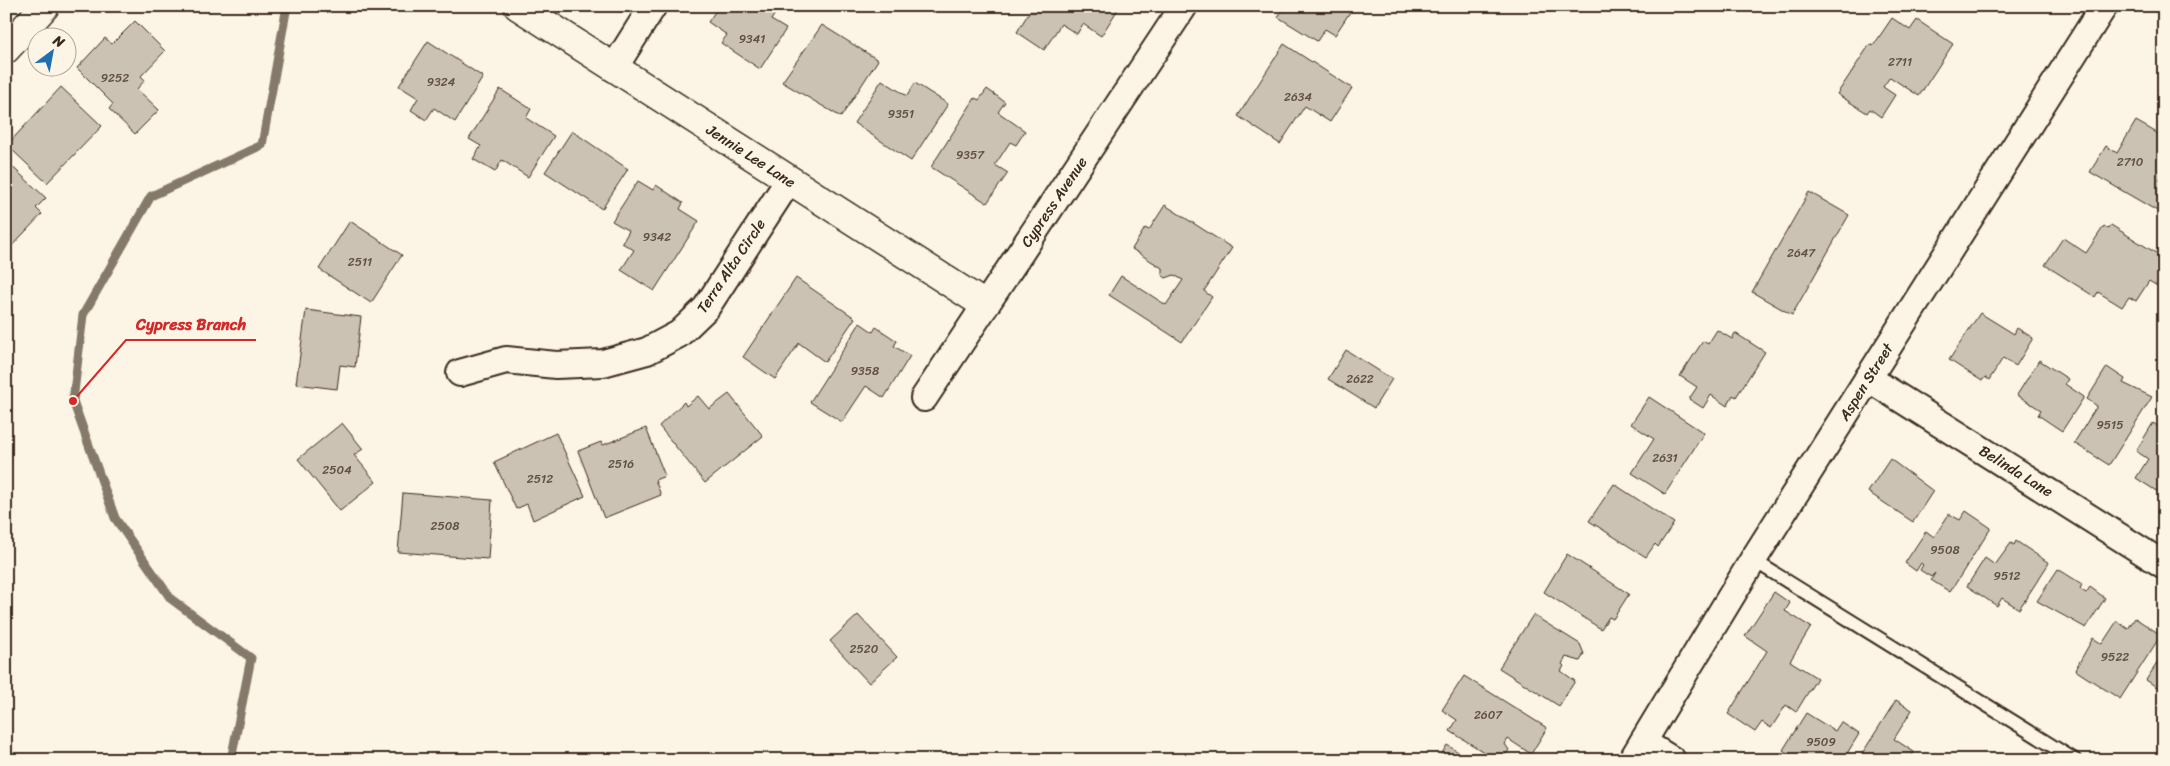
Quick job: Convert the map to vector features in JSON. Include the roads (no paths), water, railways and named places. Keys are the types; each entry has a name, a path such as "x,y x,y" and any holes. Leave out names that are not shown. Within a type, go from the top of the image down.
{"street":[{"path":"6,49 45,6"},
{"name":"Jennie Lee Lane","path":"518,6 985,305"},
{"path":"614,68 653,6"},
{"name":"Cypress Avenue","path":"924,398 1184,6"},
{"name":"Aspen Street","path":"1638,751 1753,560 2104,6"},
{"name":"Terra Alta Circle","path":"460,373 506,360 556,364 603,362 648,352 678,334 706,308 789,180"},
{"name":"Belinda Lane","path":"1868,378 2164,565"},
{"path":"1638,751 1672,760"}],"lane":[{"path":"1753,560 2075,760"}],"waterway":[{"path":"231,760 251,658 171,599 115,518 73,401 83,315 151,196 262,145 287,6"}],"place":[{"name":"Cypress Branch","path":"73,401"}]}
